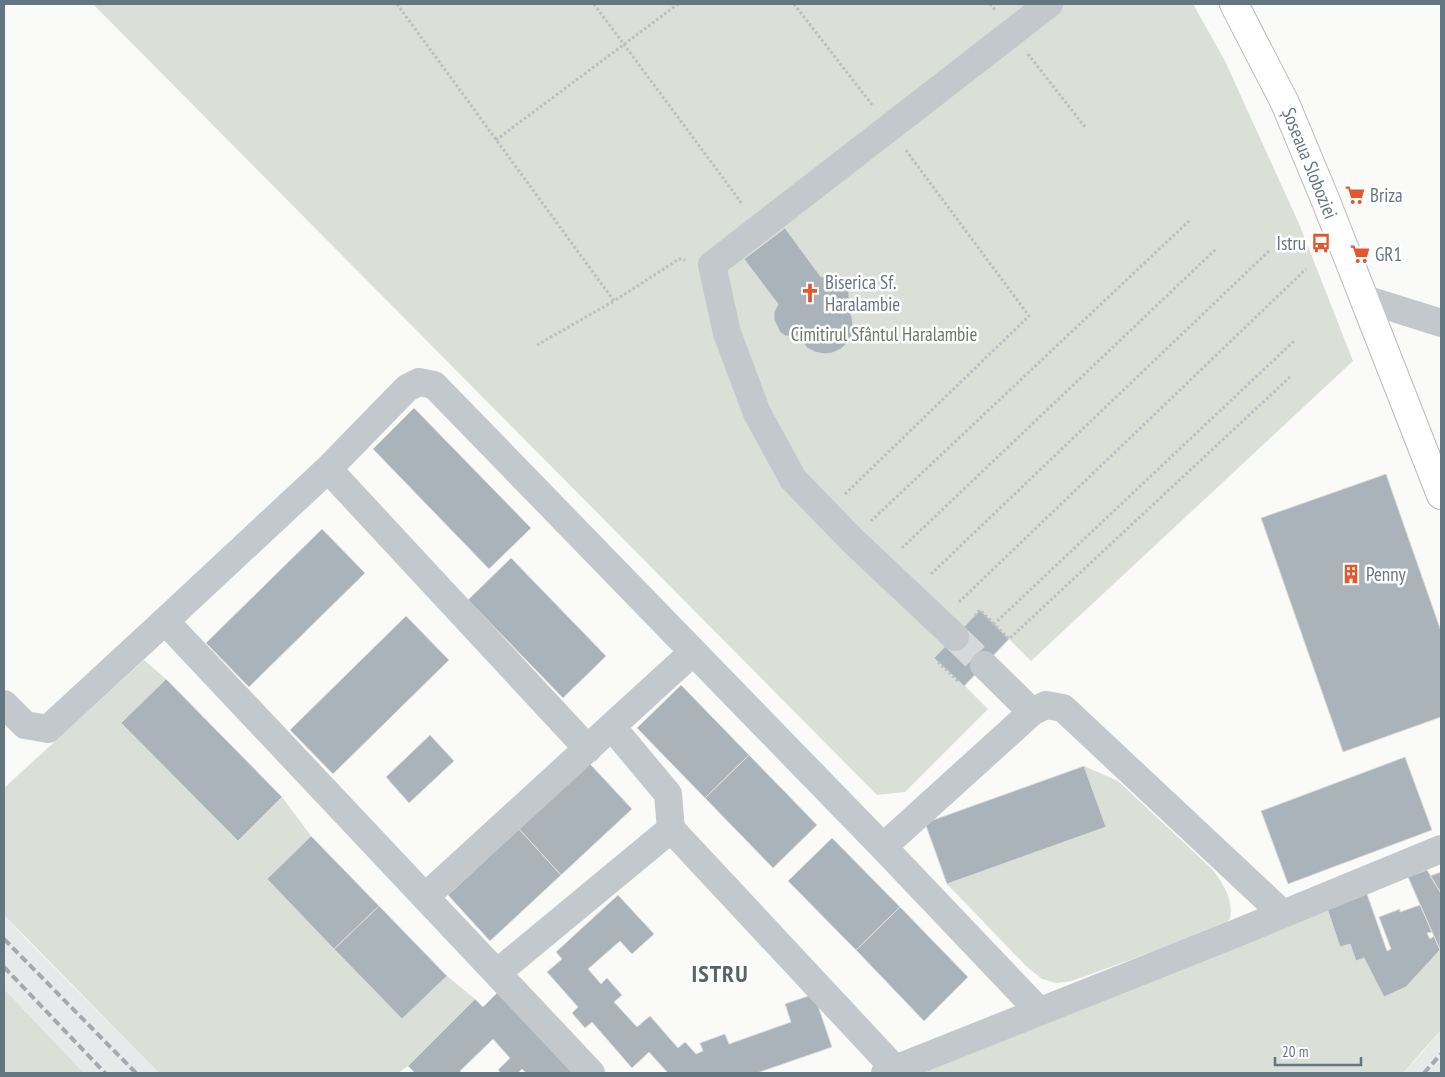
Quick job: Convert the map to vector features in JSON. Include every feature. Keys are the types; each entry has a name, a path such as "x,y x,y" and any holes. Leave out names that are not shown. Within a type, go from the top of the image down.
{"main road":[{"name":"Șoseaua Sloboziei","path":"1234,4 1285,103 1365,299 1441,495"}],"street":[{"path":"947,629 852,540 793,479 757,413 727,333 712,265 1049,4"},
{"path":"1365,299 1441,323"},
{"path":"4,704 25,725 48,730 328,469 407,388 419,382 434,385 883,847 1039,1012"},
{"path":"328,469 588,749"},
{"path":"165,621 591,1073"},
{"path":"425,898 693,652"},
{"path":"984,666 1032,712"},
{"path":"883,847 1032,712 1046,705 1063,708 1283,914"},
{"path":"612,727 668,794 671,829 890,1071 1441,849"},
{"path":"497,973 671,829"}],"path":[{"path":"397,4 614,301"},
{"path":"594,4 760,228"},
{"path":"496,140 678,4"},
{"path":"794,4 1029,316 825,513"},
{"path":"1012,32 1085,127"},
{"path":"852,540 1189,220"},
{"path":"882,568 1216,249"},
{"path":"910,594 1270,250"},
{"path":"538,345 614,301 679,259 712,265"},
{"path":"947,629 1306,269"},
{"path":"1290,377 1009,638 994,624 1294,340"}],"shaded area":[{"path":"4,915 159,1073 84,1073 4,989"},
{"path":"1441,1030 1441,1073 1403,1073 1422,1053"}],"green space":[{"name":"Cimitirul Sfântul Haralambie","path":"93,4 1193,4 1225,61 1300,226 1353,361 1031,661 1009,639 965,686 988,709 905,792 877,795"},
{"path":"144,660 166,679 121,723 238,841 282,797 311,836 267,879 402,1019 447,976 475,999 408,1066 398,1073 159,1073 4,915 4,788"},
{"path":"1084,766 1118,781 1212,869 1224,886 1231,912 1230,919 1220,927 1072,981 1056,983 1042,979 1026,966 947,884 1105,827"},
{"path":"1327,908 1340,946 1350,944 1356,961 1364,958 1384,997 1406,987 1441,949 1441,1030 1403,1073 902,1073"},
{"path":"4,989 84,1073 4,1073"}],"building":[{"name":"Biserica Sf. Haralambie","path":"785,228 821,277 838,278 849,290 847,307 852,317 852,335 841,349 832,353 815,352 807,348 799,336 785,336 780,332 774,320 774,312 778,304 744,259"},
{"path":"414,408 531,528 489,569 373,449"},
{"name":"Penny","path":"1386,474 1441,631 1441,717 1343,752 1261,518"},
{"path":"322,529 365,573 249,687 206,643"},
{"path":"511,558 606,656 563,698 468,600"},
{"path":"980,610 1009,639 964,686 934,658"},
{"path":"406,616 449,660 333,774 290,730"},
{"path":"166,679 282,797 238,841 121,723"},
{"path":"681,685 749,755 705,798 637,728"},
{"path":"430,735 454,761 409,803 386,777"},
{"path":"749,755 817,825 773,868 705,798"},
{"path":"1405,757 1432,830 1288,884 1261,811"},
{"path":"590,764 632,809 561,875 519,829"},
{"path":"1084,766 1106,827 947,884 925,823"},
{"path":"519,829 561,875 490,941 448,895"},
{"path":"311,836 379,906 334,949 267,879"},
{"path":"832,838 900,907 856,950 788,881"},
{"path":"1427,870 1441,893 1440,950 1408,877"},
{"path":"1441,872 1441,893 1430,876"},
{"path":"1367,894 1387,951 1391,949 1379,917 1400,909 1400,912 1420,905 1432,932 1427,933 1430,939 1434,936 1440,950 1406,987 1384,997 1364,958 1356,961 1350,944 1340,947 1327,908"},
{"path":"618,895 654,934 632,954 620,941 588,969 601,984 607,978 622,995 614,1002 637,1027 650,1016 678,1048 685,1042 696,1054 703,1051 700,1043 725,1034 729,1044 791,1022 785,1004 814,994 832,1047 757,1073 668,1073 649,1052 632,1068 592,1022 585,1028 572,1013 578,1007 547,972 562,959 556,952"},
{"path":"379,906 447,976 402,1019 334,949"},
{"path":"900,907 968,977 924,1021 856,950"},
{"path":"500,990 582,1073 526,1073 522,1069 518,1073 501,1073 498,1070 510,1058 493,1039 460,1071 462,1073 415,1073 408,1066 475,999 483,1007"}],"tunnel":[{"path":"955,637 984,665"}],"railway":[{"path":"4,939 136,1073"},
{"path":"4,967 105,1073"},
{"path":"1424,1073 1441,1054"}],"place":[{"name":"Briza","path":"1355,195"},
{"name":"Istru","path":"1321,243"},
{"name":"GR1","path":"1360,254"},
{"name":"Biserica Sf. Haralambie","path":"810,293"},
{"name":"Penny","path":"1351,574"}],"district":[{"name":"ISTRU","path":"720,973"}]}
